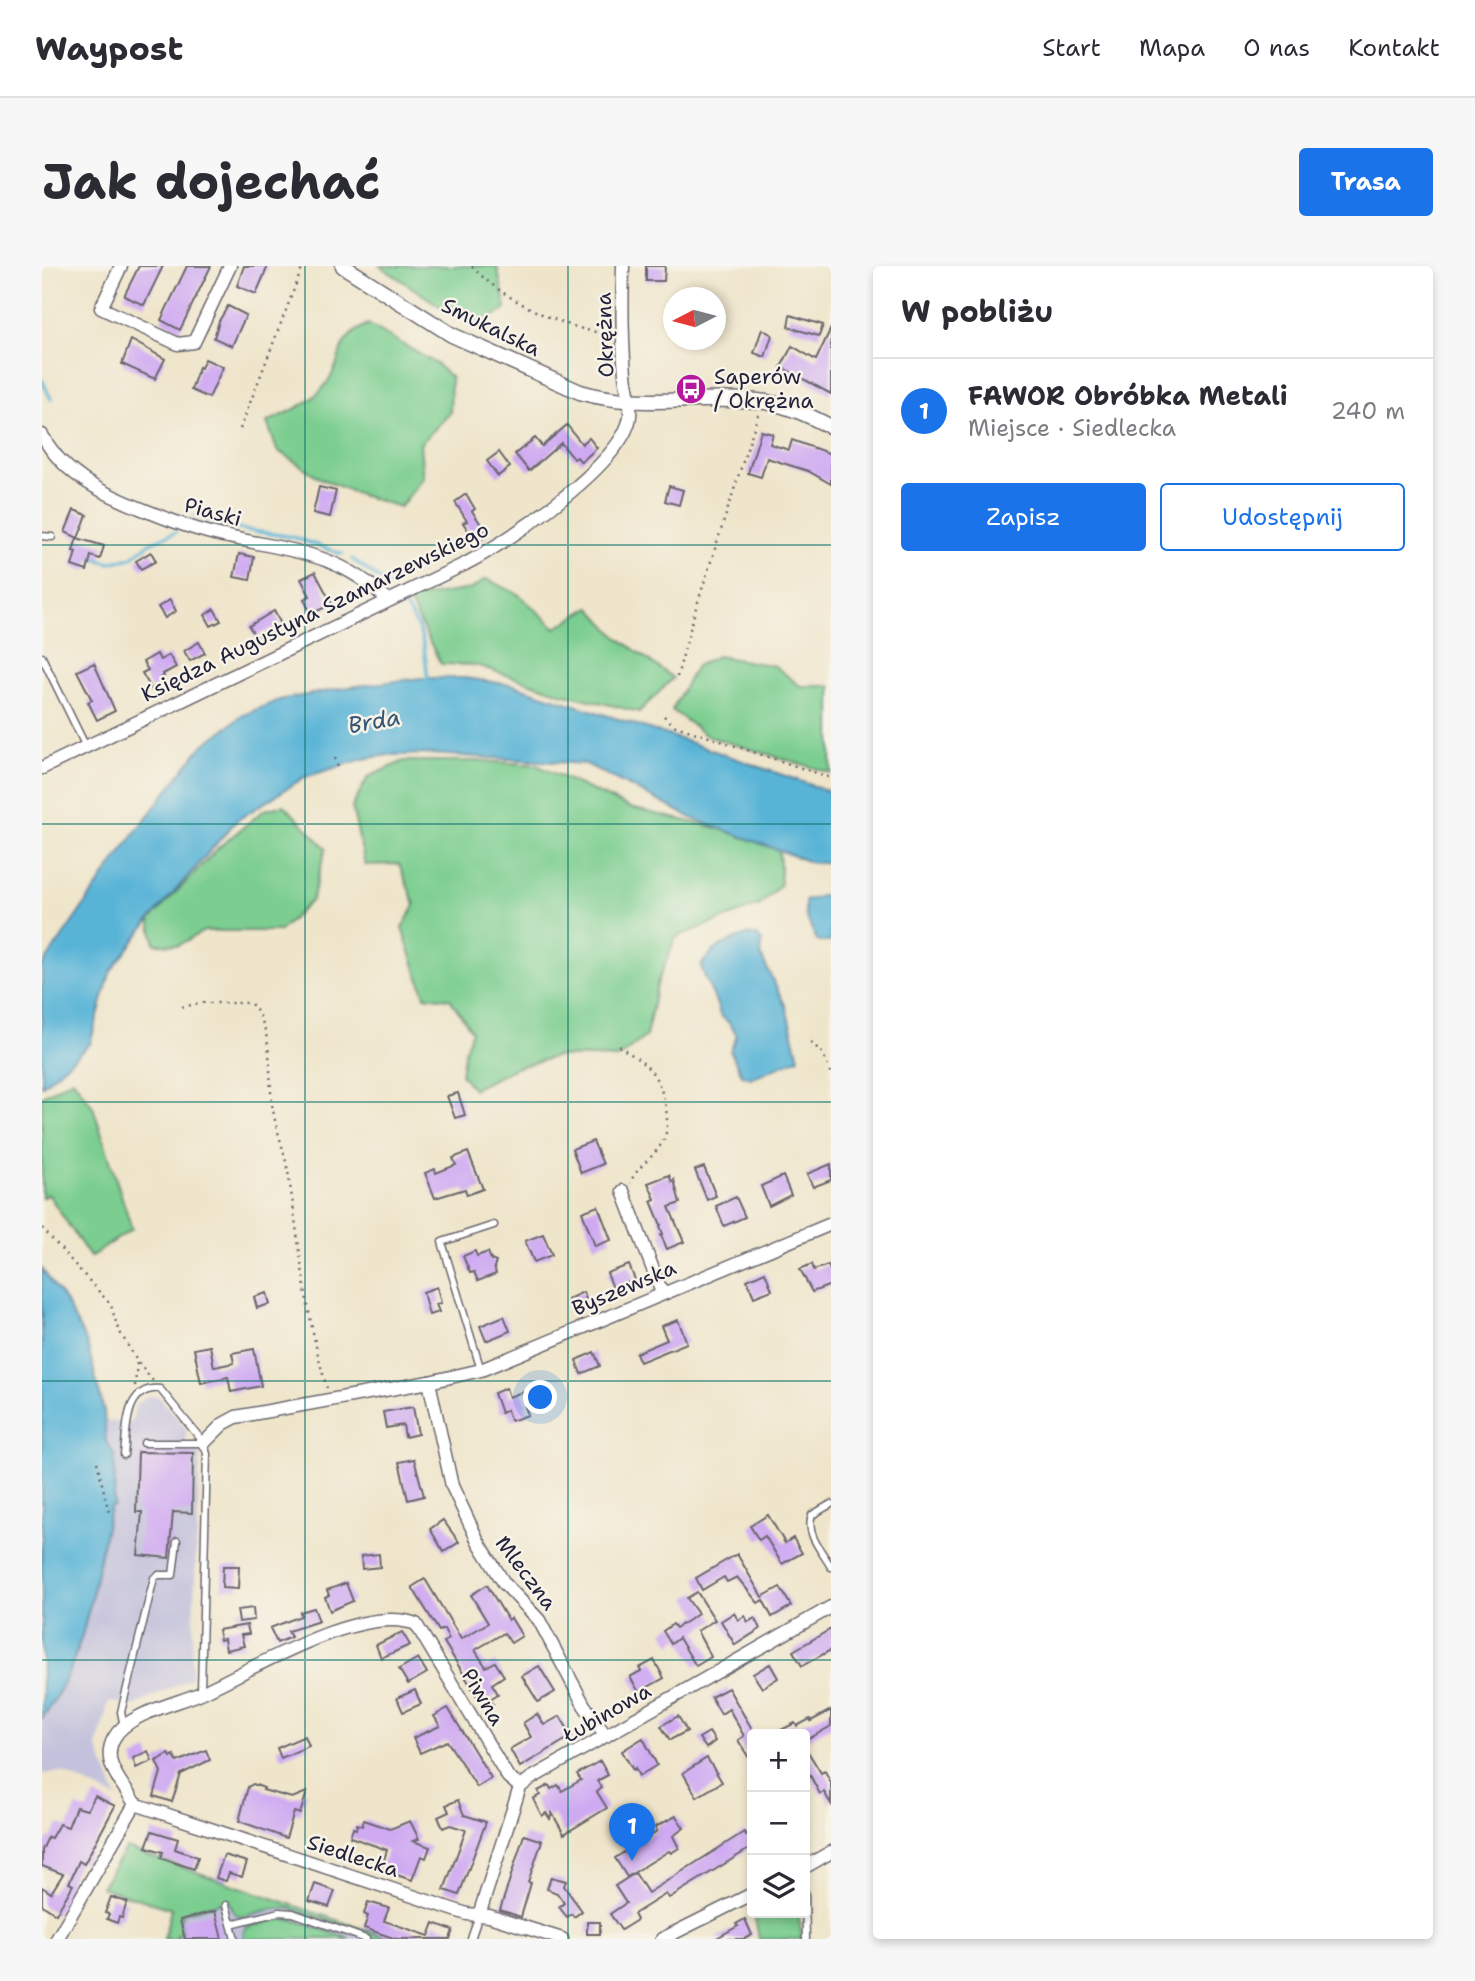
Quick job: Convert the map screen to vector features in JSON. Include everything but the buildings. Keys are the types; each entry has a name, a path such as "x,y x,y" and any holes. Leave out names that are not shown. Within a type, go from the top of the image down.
{"street":[{"path":"121,266 101,309 178,344 194,342 230,266"},
{"name":"Smukalska","path":"343,266 452,335 597,397 630,402 710,399 762,402 795,409 831,427"},
{"name":"Okrężna","path":"623,266 624,373 630,402"},
{"name":"Księdza Augustyna Szamarzewskiego","path":"42,768 487,553 552,508 620,443 628,428 630,402"},
{"name":"Piaski","path":"42,435 62,464 110,496 203,531 291,548 321,558 358,576 388,600"},
{"path":"624,1194 662,1293"},
{"name":"Byszewska","path":"204,1443 223,1424 236,1417 331,1401 481,1370 831,1224"},
{"name":"Mleczna","path":"429,1382 452,1486 478,1541 505,1583 539,1620 584,1705 606,1736"},
{"name":"Łubinowa","path":"520,1787 831,1607"},
{"name":"Piwna","path":"201,1693 287,1650 351,1627 397,1620 416,1624 508,1777 520,1787"},
{"path":"57,1939 135,1804 112,1769 109,1757 114,1738 124,1727 151,1712 201,1693"},
{"path":"479,1915 520,1787"},
{"name":"Siedlecka","path":"135,1804 456,1910 489,1916 562,1939"},
{"path":"810,1864 831,1852"},
{"path":"662,1939 747,1896"}],"lane":[{"path":"42,536 52,537"},
{"path":"42,657 86,747"},
{"path":"481,1370 442,1242 494,1225"},
{"path":"124,1455 130,1407 134,1399 144,1392 160,1389 204,1443 207,1454 201,1693"},
{"path":"144,1443 204,1443"},
{"path":"831,1504 812,1515 809,1522 810,1532 831,1567"},
{"path":"124,1727 121,1712 153,1578 158,1575 173,1575 177,1541"},
{"path":"226,1905 236,1939"},
{"path":"231,1924 279,1912 293,1913 366,1939"},
{"path":"471,1939 479,1915"},
{"path":"806,1918 806,1939"}],"path":[{"path":"240,429 303,266"},
{"path":"471,266 489,283 542,315 597,333 624,335"},
{"path":"677,677 695,611 762,402"},
{"path":"664,716 673,725 831,778"},
{"path":"335,758 338,767"},
{"path":"182,1007 201,1003 250,1003 262,1019 267,1042 273,1110 289,1174 314,1342 331,1401"},
{"path":"811,1042 823,1054 831,1073"},
{"path":"619,1046 651,1070 667,1108 669,1125 664,1140 653,1156 635,1171 624,1194"},
{"path":"42,1228 111,1305 118,1329 137,1361 160,1389"},
{"path":"134,1399 137,1361"},
{"path":"97,1462 109,1513"}],"shaded area":[{"path":"149,1396 159,1397 186,1429 186,1448 200,1452 191,1678 134,1706 109,1701 97,1747 117,1798 62,1772 42,1774 42,1718 57,1697 80,1647 110,1507 115,1456 106,1442 105,1421 131,1424 136,1404"},
{"path":"194,1870 392,1939 172,1939"}],"green space":[{"path":"380,266 497,266 506,309 481,323 452,314"},
{"path":"368,324 435,363 451,377 450,413 420,444 423,478 400,507 360,495 320,478 277,450 267,422 301,406 316,395 329,380 344,343"},
{"path":"486,579 518,594 556,628 590,607 616,636 673,678 639,712 561,693 476,665 441,664 408,599 471,589"},
{"path":"717,656 775,666 800,686 831,686 831,773 707,736 672,710 696,666"},
{"path":"404,761 484,761 536,765 630,808 721,829 779,850 781,884 760,905 676,937 658,981 646,1036 618,1058 557,1056 515,1068 473,1089 461,1074 472,1031 450,999 425,996 402,928 415,905 399,864 365,865 352,807 368,777"},
{"path":"284,805 326,848 312,900 280,931 204,931 179,945 155,944 150,920 217,849 264,810"},
{"path":"73,1079 93,1107 132,1229 90,1257 48,1194 42,1198 42,1096"},
{"path":"126,1848 392,1939 373,1939 361,1932 289,1908 241,1917 234,1913 229,1900 183,1913 180,1921 183,1933 177,1935 178,1939 164,1939 171,1909 101,1887"},
{"path":"755,1918 799,1918 802,1939 759,1939"},
{"path":"282,1919 294,1920 350,1939 243,1939 247,1927"}],"water":[{"name":"Brda","path":"421,678 465,678 513,685 831,792 831,863 813,863 694,819 586,764 431,754 388,755 363,759 305,777 236,821 150,920 110,973 90,1044 42,1086 42,966 133,835 201,747 243,715 279,700"},
{"path":"831,893 831,942 817,941 805,914 805,901"},
{"path":"749,934 762,941 761,956 786,1007 799,1058 751,1078 742,1075 730,1051 737,1035 720,1015 701,966 716,949"},
{"path":"42,1269 65,1301 87,1343 104,1411 106,1442 115,1456 114,1506 110,1507 86,1620 69,1671 42,1718"}],"waterway":[{"path":"42,380 51,399"},
{"path":"194,516 219,526 293,537 342,554"},
{"path":"87,555 109,563 131,558 150,543 176,532"},
{"path":"352,559 390,587"},
{"path":"403,605 420,631 428,680"}],"place":[{"name":"Saperów / Okrężna","path":"691,389"},
{"name":"FAWOR Obróbka Metali","path":"632,1861"}]}
